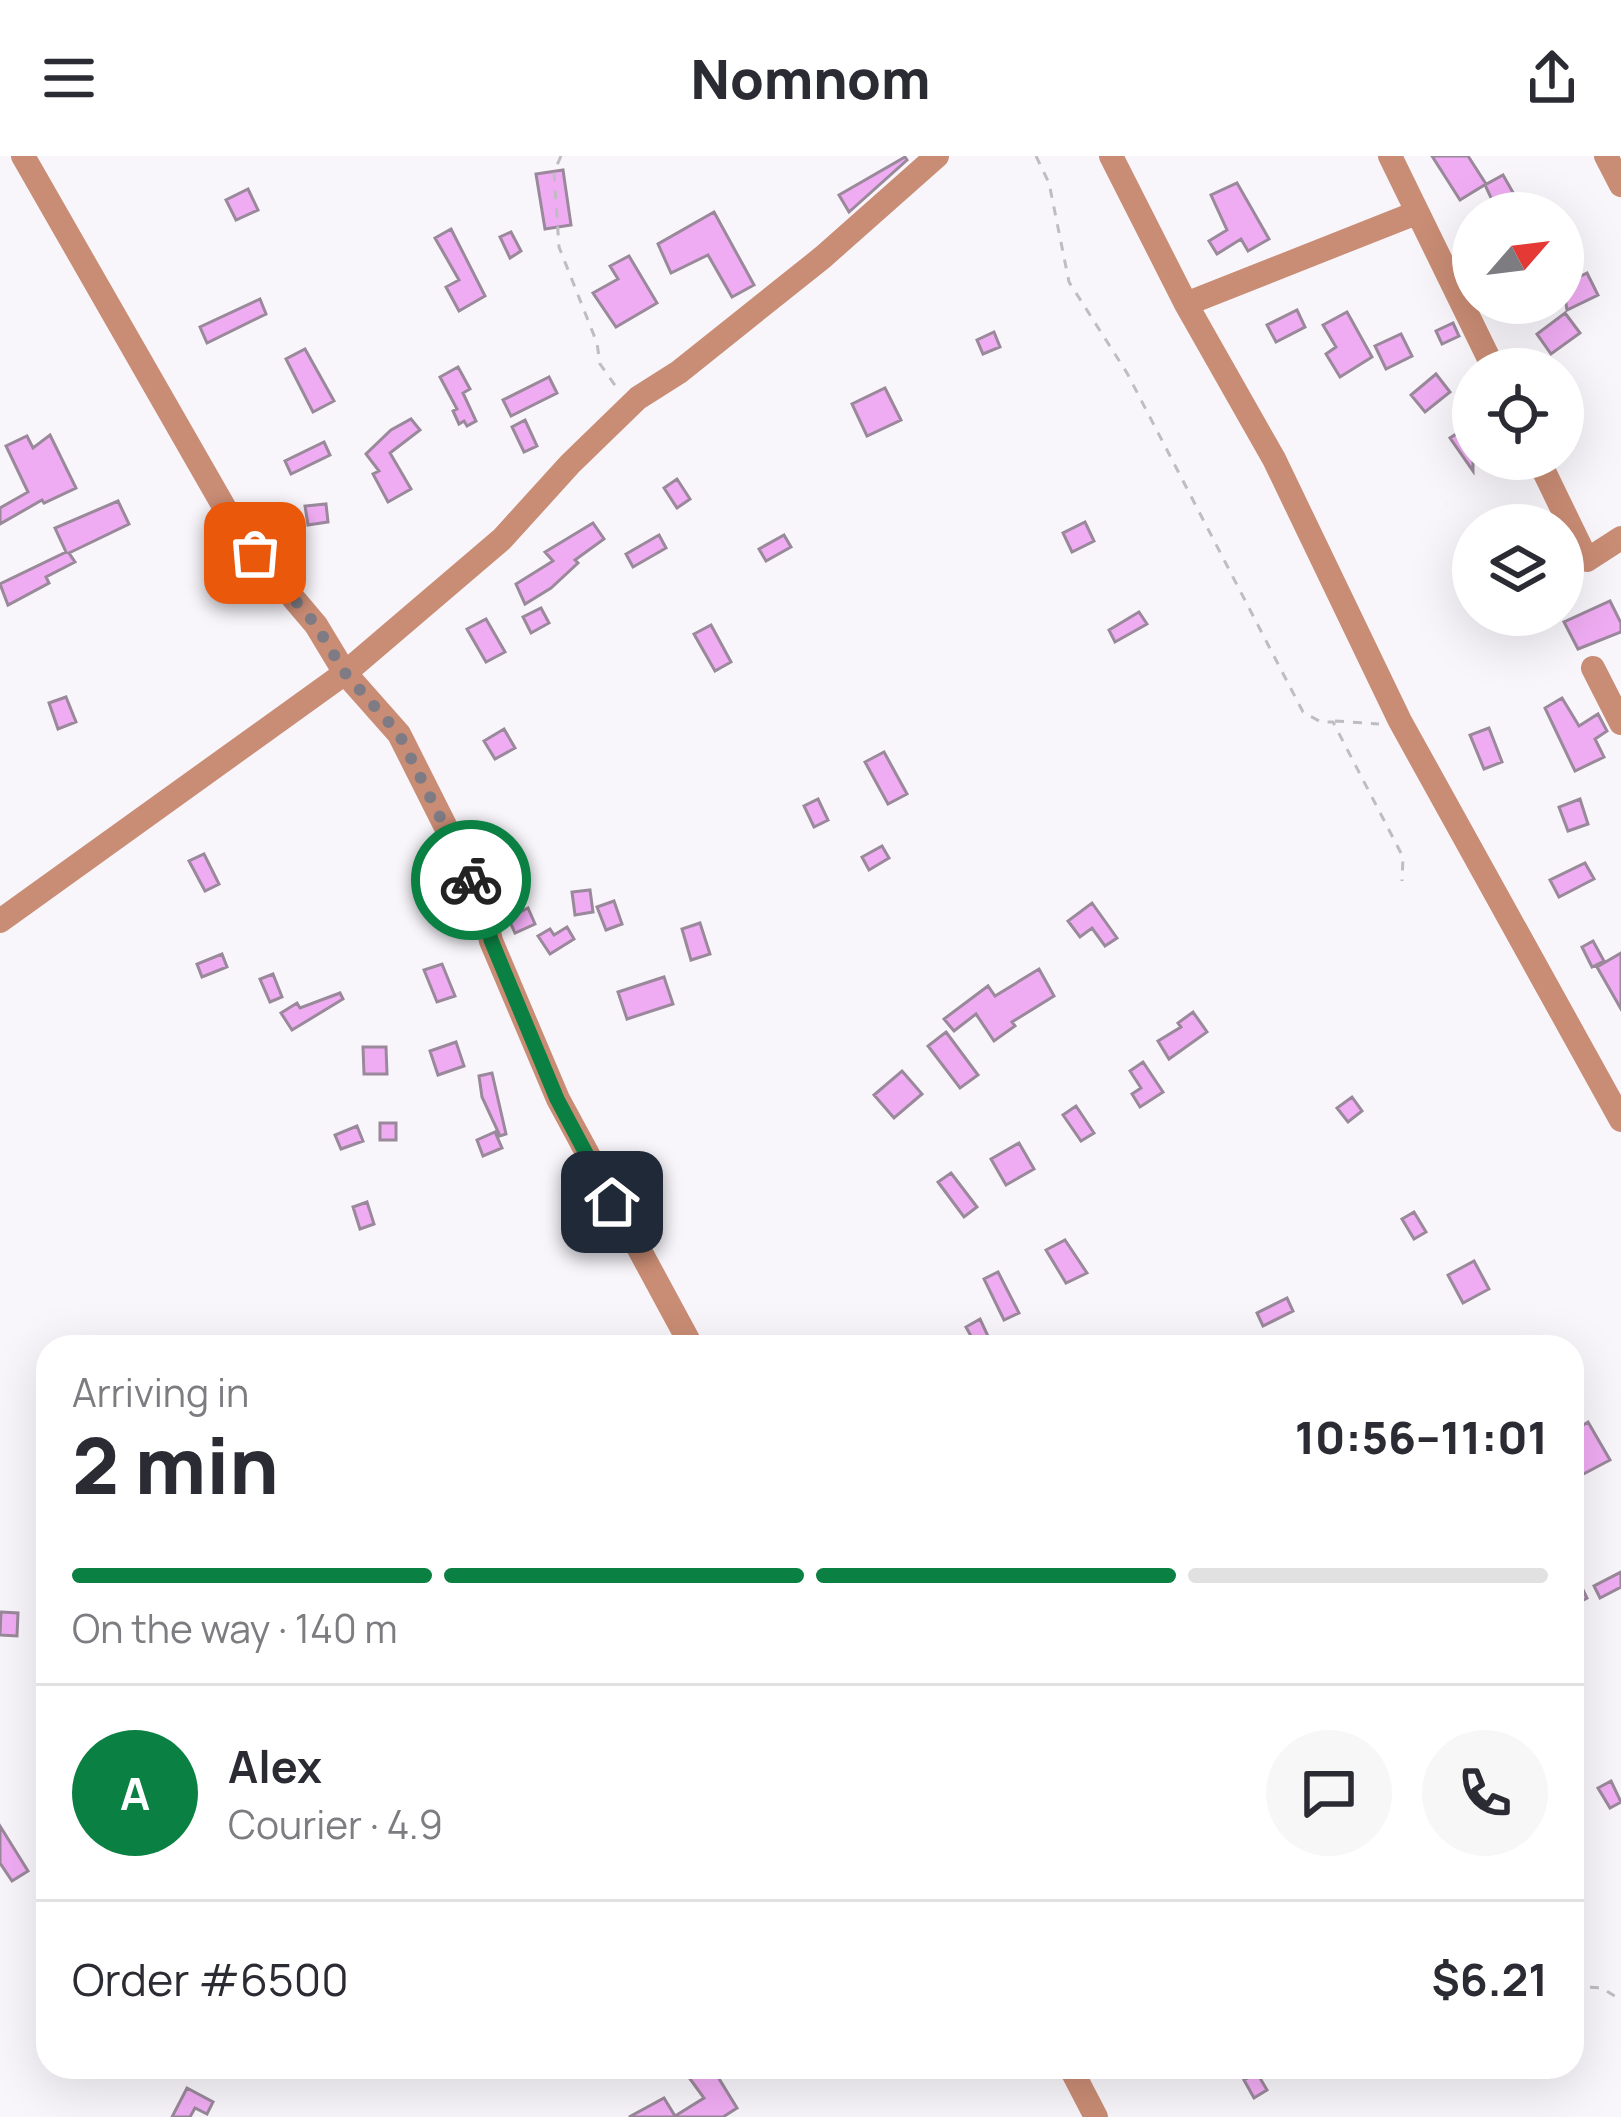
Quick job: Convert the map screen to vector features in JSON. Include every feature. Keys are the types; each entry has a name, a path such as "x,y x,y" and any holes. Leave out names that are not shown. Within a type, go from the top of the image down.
{"street":[{"path":"23,156 227,512 316,625 345,673 399,734 481,897 491,940 557,1099 685,1335"},
{"path":"0,921 345,673 502,539 626,409 823,257 937,156"},
{"path":"1111,156 1186,304 1274,459 1400,721 1621,1120"},
{"path":"1390,156 1484,348"},
{"path":"1606,156 1621,185"},
{"path":"1186,304 1416,213"},
{"path":"1548,480 1587,560 1621,538"},
{"path":"1593,668 1621,723"},
{"path":"1076,2079 1096,2117"}],"path":[{"path":"561,156 554,172 559,247 600,364 616,384 626,409"},
{"path":"1036,156 1049,183 1070,282 1127,373 1303,712 1321,722 1400,721"},
{"path":"1321,722 1333,722 1393,836 1403,856 1402,881"},
{"path":"1584,1987 1602,1988 1621,2000"}],"building":[{"path":"1432,156 1468,156 1486,184 1473,192 1455,192"},
{"path":"907,160 849,212 839,195"},
{"path":"563,170 571,225 545,229 536,174"},
{"path":"1503,175 1513,192 1488,192 1485,185"},
{"path":"1237,183 1269,239 1248,251 1241,239 1217,254 1209,241 1227,230 1211,195"},
{"path":"248,189 258,210 236,220 226,200"},
{"path":"714,212 754,285 732,297 708,255 671,273 658,244"},
{"path":"451,229 485,296 459,311 446,287 459,280 435,238"},
{"path":"511,232 521,251 510,258 500,237"},
{"path":"629,256 657,303 616,327 593,293 618,279 610,266"},
{"path":"1584,274 1598,295 1584,302"},
{"path":"260,299 266,314 207,343 200,327"},
{"path":"1297,310 1305,327 1276,342 1267,325"},
{"path":"1347,312 1372,357 1340,377 1326,354 1336,347 1323,325"},
{"path":"1452,323 1459,336 1442,344 1436,331"},
{"path":"1550,324 1573,324 1580,333 1559,348 1547,348 1537,334"},
{"path":"994,332 1000,347 983,354 977,340"},
{"path":"1401,334 1412,356 1386,369 1375,346"},
{"path":"305,349 334,401 313,412 286,359"},
{"path":"458,367 470,389 463,393 476,421 467,426 464,421 459,424 453,411 457,409 440,377"},
{"path":"1436,374 1450,392 1425,412 1411,395"},
{"path":"549,377 557,393 511,416 503,400"},
{"path":"885,388 901,420 867,436 852,404"},
{"path":"411,419 420,430 390,453 411,489 388,502 373,474 379,471 366,454"},
{"path":"525,420 537,446 524,452 512,427"},
{"path":"50,435 76,488 42,500 0,524 0,508 28,492 6,446 27,436 33,448"},
{"path":"324,442 330,455 291,474 285,461"},
{"path":"677,479 690,499 677,508 664,488"},
{"path":"118,501 129,524 69,553 75,562 46,577 49,583 8,605 0,584 66,552 55,528"},
{"path":"326,504 328,522 308,525 305,506"},
{"path":"1085,522 1094,541 1072,552 1063,533"},
{"path":"593,523 604,539 575,560 578,563 551,588 525,604 516,584 553,561 545,552"},
{"path":"659,535 666,548 633,567 626,554"},
{"path":"784,535 791,547 766,561 759,549"},
{"path":"1610,601 1621,632 1578,649 1571,636 1584,636 1584,613"},
{"path":"541,608 549,623 531,633 523,617"},
{"path":"1139,612 1147,624 1115,642 1109,630"},
{"path":"486,619 505,652 486,662 467,629"},
{"path":"711,625 731,662 715,671 694,634"},
{"path":"66,697 76,722 58,729 49,703"},
{"path":"1562,698 1579,726 1598,714 1607,731 1595,739 1604,757 1575,771 1545,708"},
{"path":"1489,728 1502,762 1484,769 1470,735"},
{"path":"504,729 515,748 495,759 484,741"},
{"path":"884,752 907,794 888,804 865,762"},
{"path":"818,799 828,820 814,827 804,806"},
{"path":"1580,799 1588,824 1568,831 1559,807"},
{"path":"882,846 889,858 869,870 862,857"},
{"path":"204,854 219,884 205,891 189,861"},
{"path":"1585,863 1594,879 1559,897 1550,880"},
{"path":"507,886 520,912 528,908 535,924 515,933 496,891"},
{"path":"590,890 593,912 575,915 572,892"},
{"path":"614,901 622,924 606,930 597,907"},
{"path":"1092,903 1117,938 1105,946 1092,928 1080,937 1068,921"},
{"path":"700,923 710,954 691,960 682,929"},
{"path":"567,927 574,939 550,954 538,936 550,929 554,935"},
{"path":"1593,941 1604,961 1592,967 1582,947"},
{"path":"1621,953 1621,1009 1597,967"},
{"path":"222,954 227,967 202,977 197,964"},
{"path":"442,964 455,996 437,1002 424,970"},
{"path":"1039,969 1054,996 1012,1022 1015,1026 994,1041 976,1014 954,1031 944,1019 988,986 995,996"},
{"path":"273,974 282,997 270,1002 260,979"},
{"path":"664,977 673,1004 627,1019 618,992"},
{"path":"340,993 343,999 292,1030 281,1013 297,1003 300,1008"},
{"path":"1193,1012 1207,1032 1169,1059 1158,1041 1181,1027 1178,1023"},
{"path":"946,1032 978,1075 960,1088 928,1046"},
{"path":"456,1042 464,1066 438,1075 430,1051"},
{"path":"363,1047 386,1047 387,1074 364,1074"},
{"path":"1143,1062 1163,1092 1140,1107 1132,1094 1141,1088 1130,1071"},
{"path":"902,1071 922,1094 894,1118 874,1095"},
{"path":"492,1073 506,1134 500,1136 482,1097 479,1076"},
{"path":"1352,1097 1362,1111 1348,1122 1337,1108"},
{"path":"1076,1106 1094,1133 1081,1141 1063,1115"},
{"path":"380,1123 396,1123 396,1140 380,1140"},
{"path":"357,1126 363,1141 341,1149 335,1135"},
{"path":"495,1132 502,1148 483,1156 477,1140"},
{"path":"1019,1143 1034,1169 1006,1185 991,1159"},
{"path":"951,1173 977,1207 964,1217 938,1182"},
{"path":"367,1202 374,1224 360,1229 353,1207"},
{"path":"1414,1212 1426,1232 1414,1239 1402,1219"},
{"path":"1065,1240 1087,1273 1066,1283 1046,1250"},
{"path":"1474,1261 1489,1289 1463,1303 1448,1275"},
{"path":"998,1272 1019,1313 1004,1320 984,1279"},
{"path":"1287,1298 1293,1311 1263,1326 1257,1313"},
{"path":"980,1319 987,1335 970,1335 966,1327"},
{"path":"1588,1422 1610,1460 1584,1474 1584,1424"},
{"path":"1621,1572 1621,1587 1600,1598 1594,1586"},
{"path":"1,1612 18,1613 17,1636 0,1635"},
{"path":"1611,1781 1621,1802 1610,1808 1598,1788"},
{"path":"0,1826 28,1871 12,1881 0,1863"},
{"path":"690,2079 719,2079 737,2108 723,2117 629,2117 664,2098 675,2116 704,2098"},
{"path":"1261,2079 1267,2090 1254,2098 1244,2080"},
{"path":"187,2088 213,2102 207,2114 195,2108 190,2117 172,2117"}],"way so far":[{"path":"255,553 316,625 345,673 399,734 471,880"}],"route":[{"path":"471,880 557,1099 612,1202"}]}
